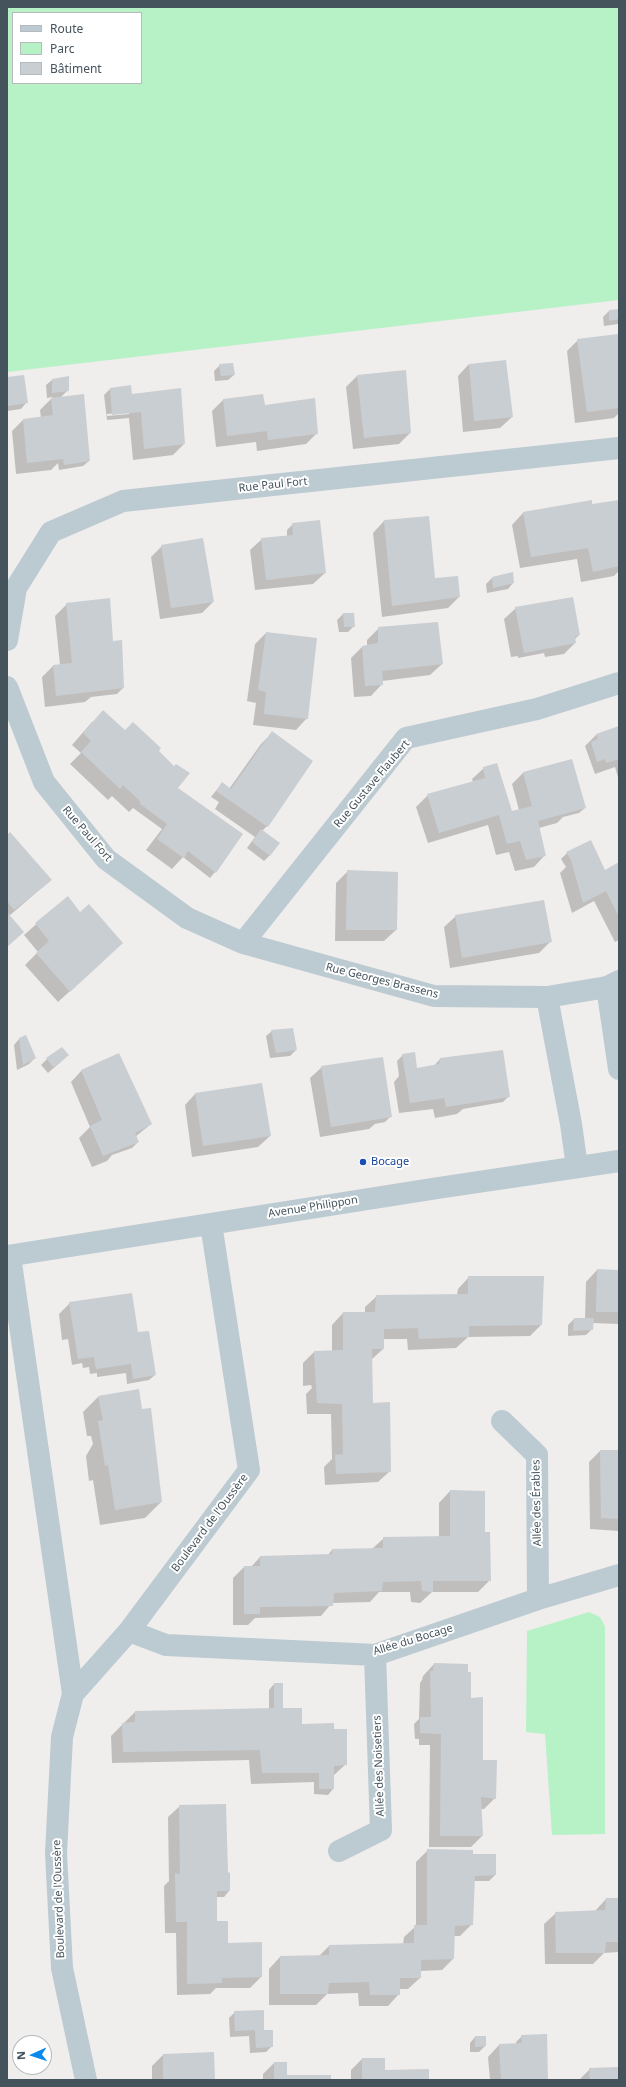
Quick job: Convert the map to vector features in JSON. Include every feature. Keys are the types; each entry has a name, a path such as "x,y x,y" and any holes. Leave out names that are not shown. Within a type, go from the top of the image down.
{"street":[{"name":"Rue Paul Fort","path":"7,640 16,588 51,532 123,501 619,448"},
{"name":"Rue Gustave Flaubert","path":"243,944 406,738 537,709 619,683"},
{"name":"Rue Paul Fort","path":"7,687 44,782 106,859 187,918 243,944"},
{"name":"Rue Georges Brassens","path":"243,944 434,996 547,997 613,984 619,1069"},
{"path":"547,997 571,1124 577,1167"},
{"name":"Avenue Philippon","path":"9,1256 619,1161"},
{"name":"Boulevard de l'Oussère","path":"73,1694 129,1631 249,1470 212,1224"},
{"name":"Boulevard de l'Oussère","path":"9,1256 73,1694 62,1737 56,1853 62,1968 86,2080"},
{"name":"Allée des Érables","path":"502,1421 537,1456 538,1599"},
{"name":"Allée du Bocage","path":"129,1631 166,1645 375,1655 538,1599 619,1575"},
{"name":"Allée des Noisetiers","path":"339,1851 381,1830 375,1655"}],"green space":[{"path":"7,7 619,7 619,300 7,372"},
{"path":"589,1612 600,1617 605,1626 605,1834 552,1835 545,1734 526,1732 527,1631"}],"building":[{"path":"619,309 619,319 609,321 609,310"},
{"path":"618,334 619,408 587,412 577,339"},
{"path":"506,360 513,417 474,421 469,364"},
{"path":"233,363 235,375 221,376 219,364"},
{"path":"406,370 411,433 364,438 357,375"},
{"path":"24,375 28,403 7,406 7,377"},
{"path":"69,376 69,391 52,393 52,379"},
{"path":"131,385 132,394 181,388 185,444 144,449 141,412 112,415 110,388"},
{"path":"84,394 90,461 64,465 63,459 27,463 23,419 53,415 51,398"},
{"path":"263,394 265,405 315,398 318,434 268,440 267,431 227,436 223,399"},
{"path":"592,500 592,504 619,500 619,566 593,572 588,548 531,557 523,512"},
{"path":"429,516 435,578 458,576 460,597 392,606 384,520"},
{"path":"320,520 326,573 266,580 261,538 293,535 292,523"},
{"path":"203,538 214,602 171,608 161,545"},
{"path":"513,572 514,583 493,588 492,577"},
{"path":"573,597 580,635 575,636 576,643 524,653 515,607"},
{"path":"110,598 113,641 122,640 124,688 56,696 53,665 72,663 66,603"},
{"path":"343,613 354,613 355,627 344,627"},
{"path":"438,622 443,664 382,671 383,685 365,686 362,646 378,643 378,627"},
{"path":"266,632 317,638 308,719 264,714 266,692 258,690"},
{"path":"103,710 125,730 133,722 161,748 159,751 174,766 176,764 190,773 178,788 243,834 216,873 188,851 184,858 157,839 167,824 139,803 141,802 123,785 120,789 81,752 91,741 83,733"},
{"path":"619,726 619,759 606,763 605,759 597,762 591,742 598,739 596,734"},
{"path":"272,731 313,761 268,827 216,791 222,782 231,789"},
{"path":"572,759 586,808 538,821 546,856 526,860 520,841 507,844 499,815 439,833 427,794 485,778 483,767 497,763 512,811 532,806 523,772"},
{"path":"261,829 280,843 270,856 252,842"},
{"path":"10,832 52,880 14,910 7,901 7,835"},
{"path":"591,840 605,870 619,862 619,917 606,891 583,903 571,860 566,852"},
{"path":"347,870 398,872 397,930 346,930"},
{"path":"68,896 80,912 89,904 123,943 70,992 36,953 49,941 35,923"},
{"path":"544,900 552,942 462,958 455,915"},
{"path":"7,912 24,932 7,947"},
{"path":"293,1028 297,1050 276,1053 271,1030"},
{"path":"26,1035 36,1058 23,1065 19,1038"},
{"path":"62,1047 69,1055 54,1068 46,1058"},
{"path":"503,1050 510,1097 446,1107 444,1098 410,1103 402,1054 415,1052 417,1068 439,1064 440,1058"},
{"path":"119,1053 152,1124 135,1133 139,1142 103,1156 90,1126 102,1120 81,1070"},
{"path":"383,1057 392,1117 331,1127 321,1066"},
{"path":"262,1083 271,1136 203,1146 195,1093"},
{"path":"597,1269 619,1270 619,1312 596,1312"},
{"path":"468,1276 544,1276 542,1325 469,1326 469,1337 419,1339 418,1328 384,1329 384,1349 372,1349 373,1403 390,1402 391,1472 336,1474 335,1455 343,1454 342,1404 317,1403 314,1351 343,1350 343,1312 375,1312 376,1295 468,1294"},
{"path":"132,1293 138,1332 149,1331 156,1375 133,1379 131,1364 96,1369 94,1357 78,1359 69,1302"},
{"path":"574,1318 594,1318 593,1330 573,1331"},
{"path":"139,1389 142,1409 151,1408 162,1502 115,1510 108,1465 105,1466 98,1421 103,1420 98,1396"},
{"path":"600,1450 619,1450 619,1519 601,1518"},
{"path":"450,1490 485,1491 485,1532 490,1532 491,1581 433,1581 433,1592 422,1591 421,1581 383,1582 382,1591 334,1593 333,1606 260,1607 260,1614 244,1614 244,1566 260,1566 260,1556 332,1554 332,1549 383,1548 383,1537 450,1536"},
{"path":"434,1663 468,1664 468,1672 471,1672 471,1698 483,1697 483,1760 497,1760 496,1799 481,1797 483,1836 440,1836 441,1734 420,1733 420,1717 431,1717 430,1671 433,1671"},
{"path":"274,1683 283,1683 283,1708 302,1708 302,1724 334,1723 334,1729 347,1729 347,1765 334,1766 334,1789 319,1789 319,1773 262,1773 260,1750 123,1752 122,1723 135,1722 135,1711 274,1708"},
{"path":"226,1804 230,1891 217,1891 217,1921 228,1921 228,1943 262,1942 262,1977 222,1978 222,1983 187,1984 187,1922 176,1922 175,1873 180,1874 179,1805"},
{"path":"427,1849 473,1850 473,1854 496,1854 496,1875 475,1876 473,1925 455,1926 454,1959 421,1960 421,1978 400,1978 400,1995 370,1995 369,1982 329,1983 328,1994 280,1994 280,1956 329,1955 329,1945 414,1943 414,1925 427,1925"},
{"path":"606,1898 619,1898 619,1942 606,1942 605,1953 556,1953 555,1912 605,1910"},
{"path":"264,2010 264,2030 273,2030 273,2047 256,2048 255,2030 235,2031 234,2011"},
{"path":"547,2034 548,2080 501,2080 499,2044 522,2043 521,2035"},
{"path":"475,2036 486,2036 486,2046 475,2047"},
{"path":"214,2052 215,2080 163,2080 163,2054"},
{"path":"362,2058 385,2058 385,2070 429,2069 429,2080 362,2080"},
{"path":"274,2062 287,2062 287,2075 331,2075 331,2080 274,2080"},
{"path":"619,2067 619,2080 590,2080 589,2068"}],"place":[{"name":"Bocage","path":"363,1162"}]}
